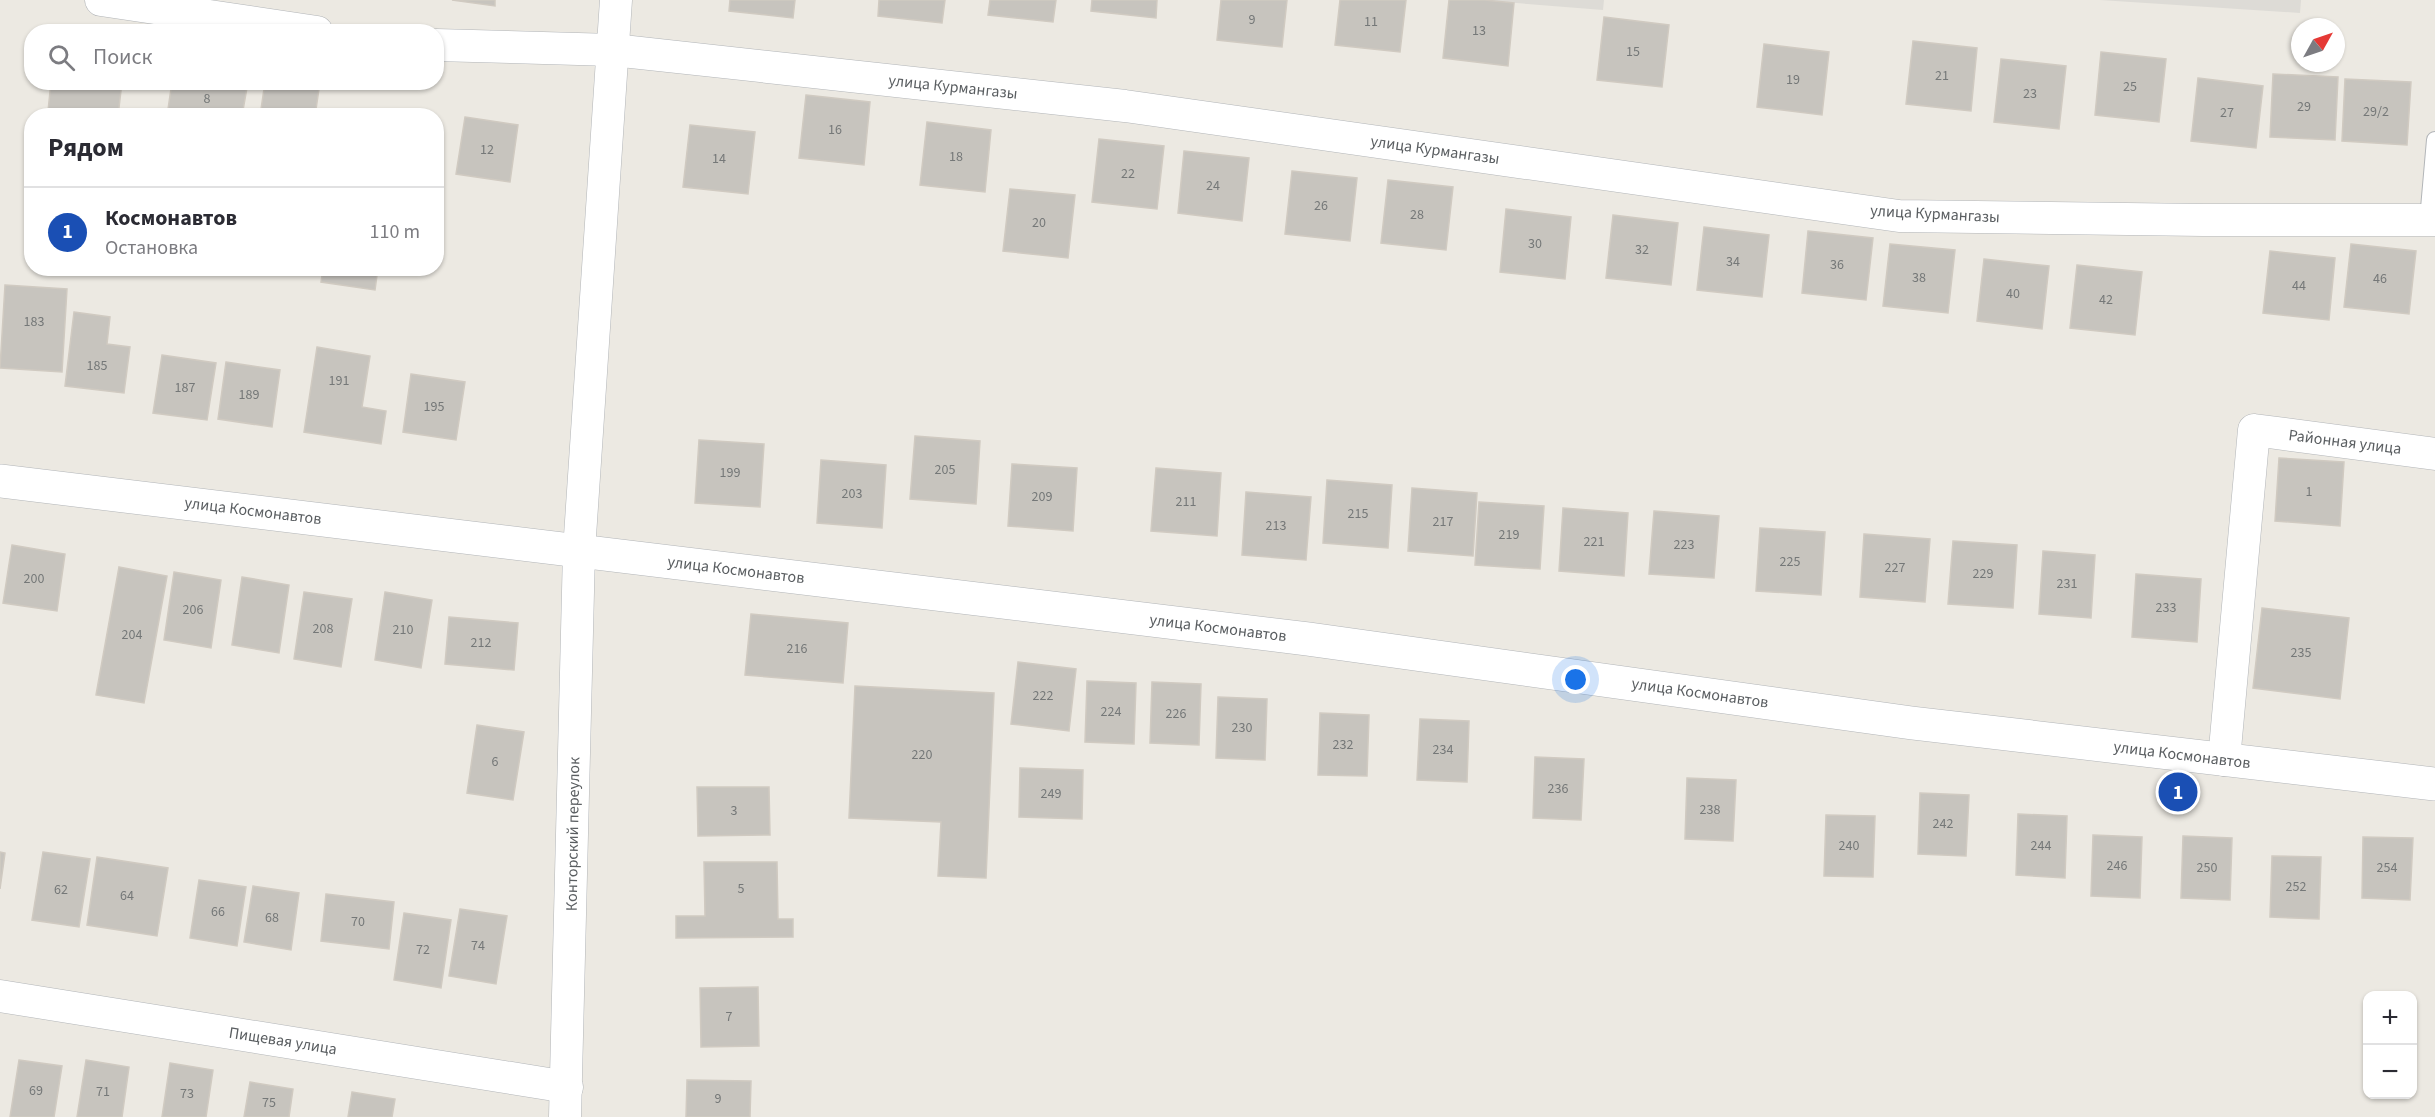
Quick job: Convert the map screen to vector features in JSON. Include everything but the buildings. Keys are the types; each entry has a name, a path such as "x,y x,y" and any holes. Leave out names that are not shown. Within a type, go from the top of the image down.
{"street":[{"path":"100,0 262,24"},
{"name":"Конторский переулок","path":"566,1102 579,551 615,0"},
{"name":"улица Курмангазы","path":"444,45 613,50 1125,106 1899,216 2431,220"},
{"name":"Районная улица","path":"2224,760 2254,430 2435,454"},
{"name":"улица Космонавтов","path":"0,481 1296,638 1912,723 2435,784"},
{"name":"Пищевая улица","path":"0,996 566,1102"}],"lane":[{"path":"2431,220 2435,140"}],"shaded area":[{"path":"1479,0 1604,0 1603,10"},
{"path":"2100,0 2301,0 2300,13"}],"place":[{"name":"Космонавтов","path":"2178,792"}]}
